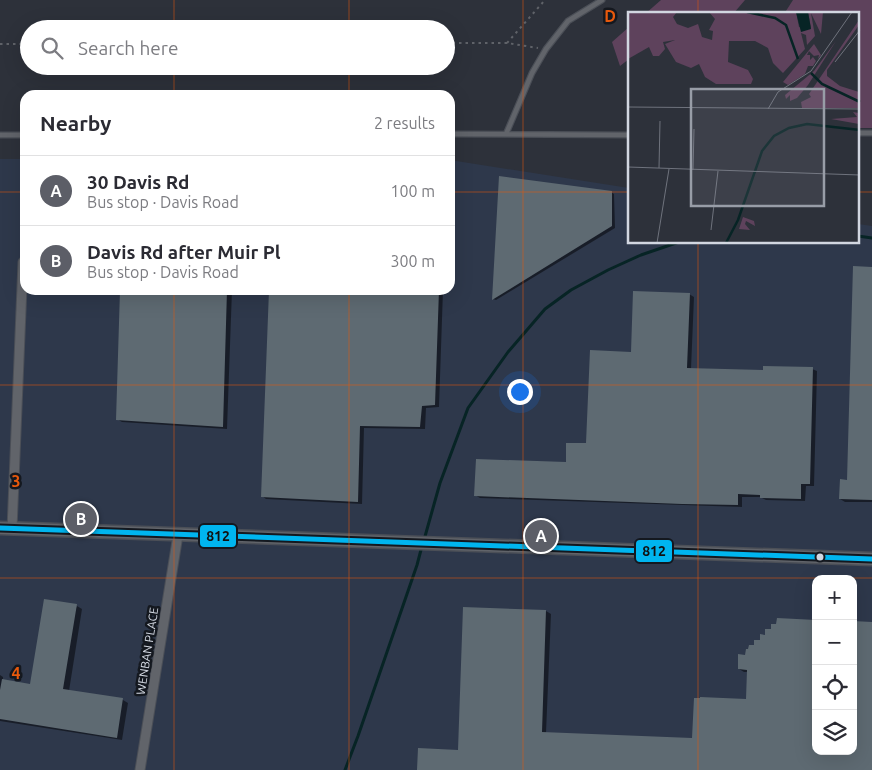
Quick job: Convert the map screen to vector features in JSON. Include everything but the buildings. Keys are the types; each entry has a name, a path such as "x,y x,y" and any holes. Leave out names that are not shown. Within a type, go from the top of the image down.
{"street":[{"path":"21,295 6,529 872,559"},
{"name":"WENBAN PLACE","path":"140,770 178,536"}],"lane":[{"path":"506,134 532,73 546,49 568,21 602,0"},
{"path":"455,134 628,135"},
{"path":"0,135 20,135"}],"path":[{"path":"507,43 545,0"},
{"path":"455,43 507,43 546,49"},
{"path":"0,44 20,44"}],"shaded area":[{"path":"661,0 745,0 735,12 647,12"},
{"path":"793,0 872,0 872,128 860,128 860,12 785,12"},
{"path":"628,28 628,60 620,66 612,42"},
{"path":"0,159 20,159 20,295 455,295 455,161 628,188 628,244 860,244 860,224 872,226 872,770 0,770"}],"waterway":[{"path":"860,236 872,238"},
{"path":"424,540 440,483 468,408 508,352 545,309 571,290 641,255 673,244"},
{"path":"345,770 422,546"}],"transit line":[{"name":"812","path":"0,528 872,559"}],"place":[{"name":"Davis Rd after Muir Pl","path":"81,519"},
{"name":"30 Davis Rd","path":"541,536"}]}
